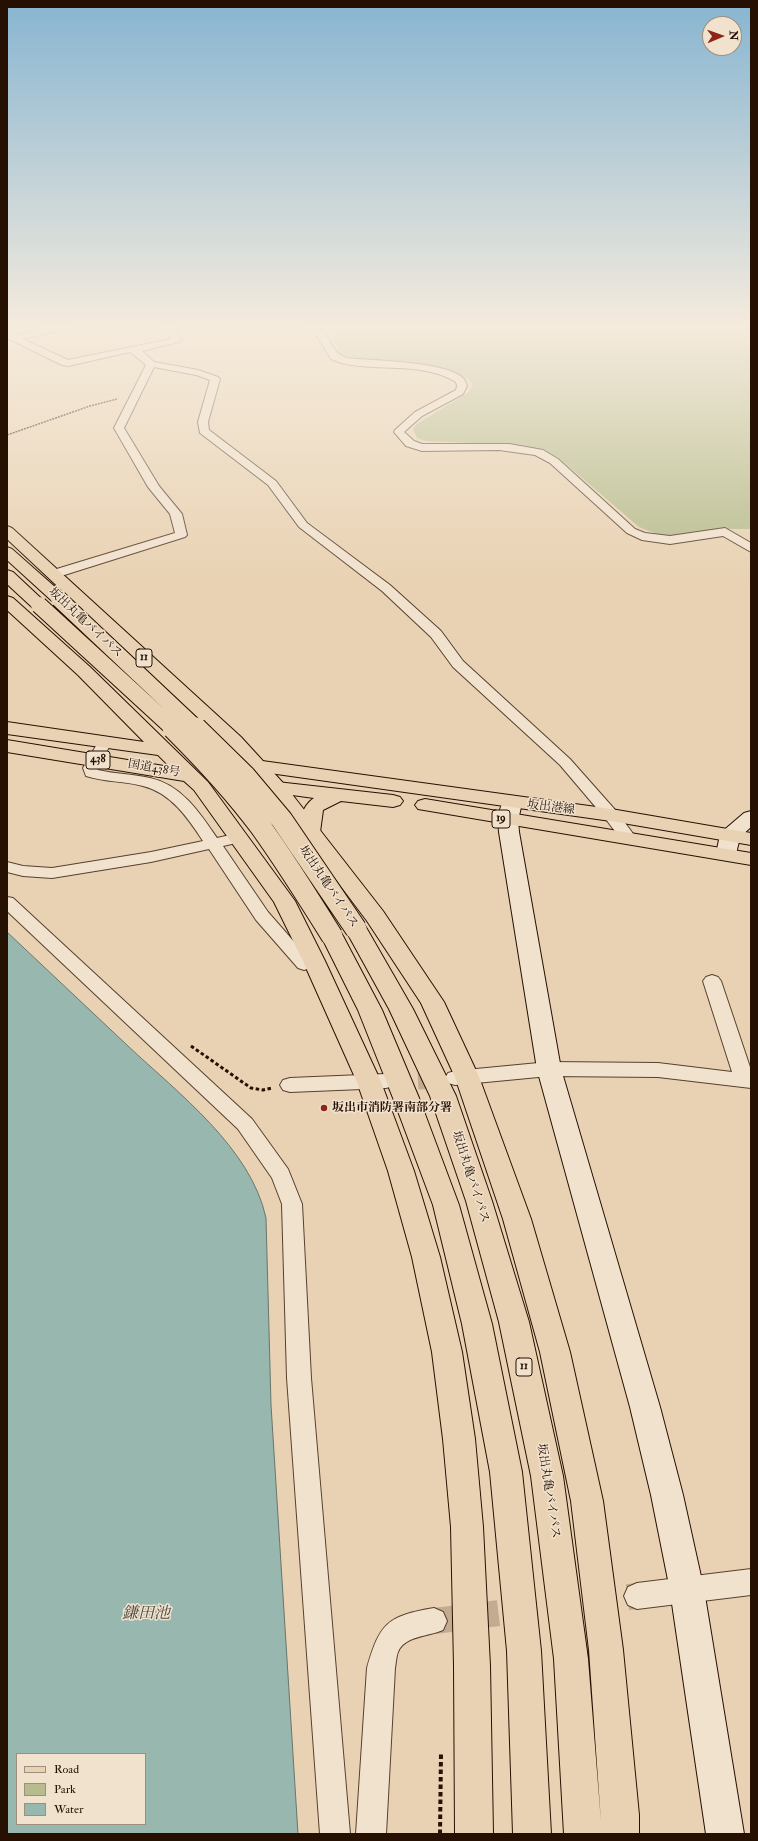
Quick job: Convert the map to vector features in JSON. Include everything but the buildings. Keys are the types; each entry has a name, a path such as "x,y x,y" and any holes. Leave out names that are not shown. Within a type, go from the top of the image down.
{"main road":[{"name":"11","path":"7,531 234,741 255,766 277,788"},
{"name":"坂出丸亀バイパス","path":"7,552 140,674 245,776 282,820 344,932 370,1010 406,1098 446,1205 478,1324 506,1472 524,1651 532,1834"},
{"name":"坂出丸亀バイパス","path":"7,575 161,717 204,760 247,810 344,932 401,1009 442,1096 479,1201 514,1322 547,1476 571,1659 583,1834"},
{"path":"7,601 84,671 131,719 201,786 226,841 284,901 317,968 378,1082 401,1171 426,1257 447,1352 459,1439 466,1528 472,1666 474,1834"},
{"path":"72,738 106,738 124,729 131,719"},
{"name":"国道438号","path":"7,728 164,750 255,766"},
{"name":"国道438号","path":"7,746 95,759 189,776 277,788"},
{"name":"坂出港線","path":"255,766 510,811 629,839 728,845 751,839"},
{"name":"坂出港線","path":"277,788 432,806 611,815 728,845 751,859"},
{"path":"277,788 375,916 432,1002 517,1219 555,1352 587,1500 606,1650 620,1825"},
{"path":"310,832 313,808 321,802 339,795"}],"street":[{"path":"54,574 181,535 176,514 154,487 119,428 127,412"},
{"path":"206,412 203,422 204,431 272,483 303,525 386,588 436,634 458,664 565,762 611,815 629,839"},
{"path":"424,412 404,425 399,432 409,443 418,447 515,448 530,450 543,454 554,461 631,531 642,536 670,540 725,532 751,548"},
{"path":"105,742 90,768 91,773 148,782 172,794 226,841 262,916 304,964"},
{"path":"510,811 549,1069 645,1406 667,1495 687,1590 725,1834"},
{"path":"728,845 751,817"},
{"path":"7,867 23,871 52,873 151,857 226,841"},
{"path":"7,902 245,1124 281,1175 292,1204 299,1378 335,1834"},
{"path":"461,1077 549,1069 658,1070 748,1081 712,981"},
{"path":"290,1085 378,1082"},
{"path":"637,1596 751,1582"},
{"path":"371,1834 381,1668 386,1645 397,1632 412,1626 434,1621"}],"path":[{"path":"7,435 73,412"},
{"path":"187,1042 251,1088 263,1090 290,1085"},
{"path":"440,1834 441,1753"}],"green space":[{"path":"437,412 751,412 751,529 723,529 677,535 661,535 639,527 560,459 546,452 517,445 426,441 417,438 413,429 417,424"}],"water":[{"name":"鎌田池","path":"7,932 210,1123 229,1145 245,1168 258,1192 266,1218 271,1405 298,1834 7,1834"}],"tunnel":[{"path":"388,1081 446,1078"},
{"path":"434,1621 637,1596"}],"place":[{"name":"坂出市消防署南部分署","path":"324,1108"}]}
